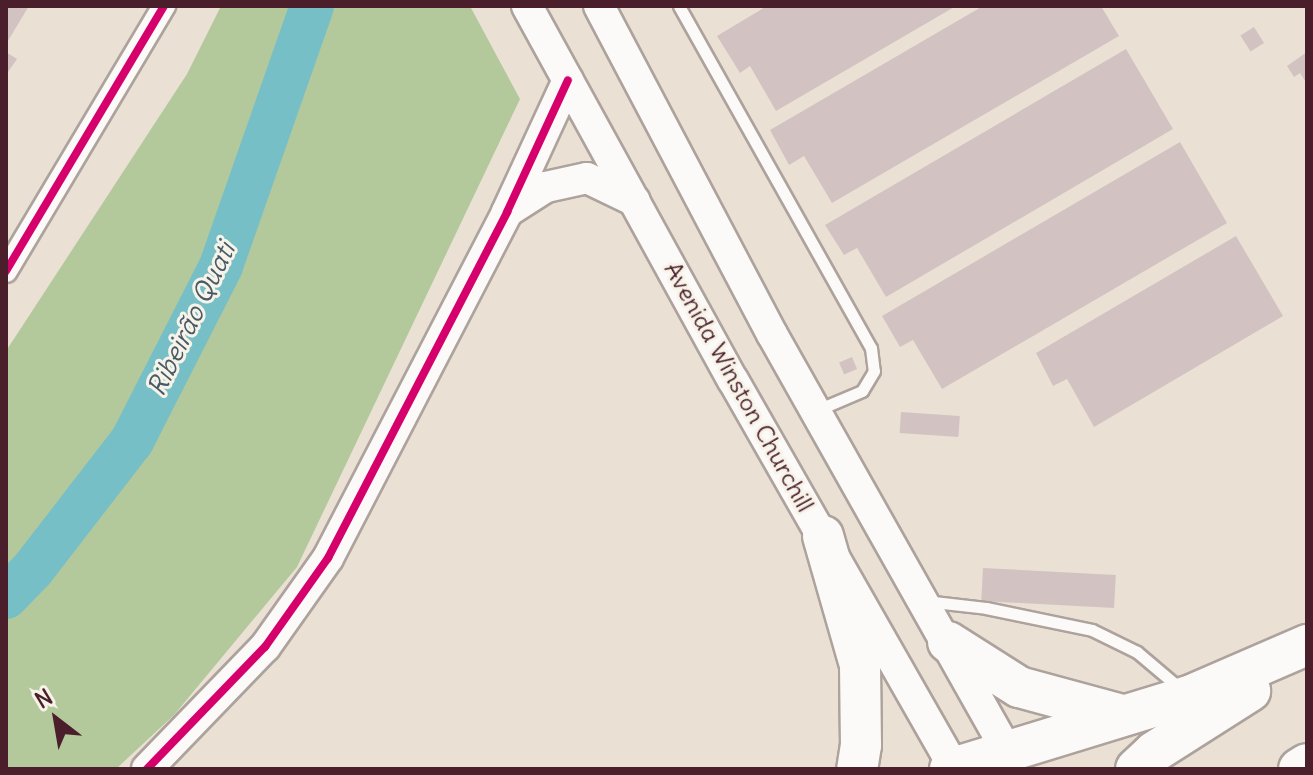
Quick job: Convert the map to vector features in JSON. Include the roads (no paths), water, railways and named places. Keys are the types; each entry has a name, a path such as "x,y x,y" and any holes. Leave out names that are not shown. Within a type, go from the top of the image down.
{"highway":[{"path":"823,536 860,665 861,745 857,769"},
{"path":"948,642 1019,687 1126,716"},
{"path":"952,768 1006,749 1189,696 1307,645"},
{"path":"1136,769 1154,752 1307,654"},
{"path":"1299,769 1307,764"}],"main road":[{"name":"Avenida Winston Churchill","path":"527,6 952,768"},
{"path":"599,6 772,334 1006,749"},
{"path":"147,769 265,647 328,558 507,212 568,80"},
{"path":"507,212 546,187 587,178 635,201"}],"street":[{"path":"6,271 164,6"}],"lane":[{"path":"679,6 871,348 874,371 862,391 817,411"},
{"path":"924,601 986,608 1092,630 1137,652 1189,696"}],"waterway":[{"name":"Ribeirão Quati","path":"6,597 33,569 132,441 221,266 312,6"}]}
